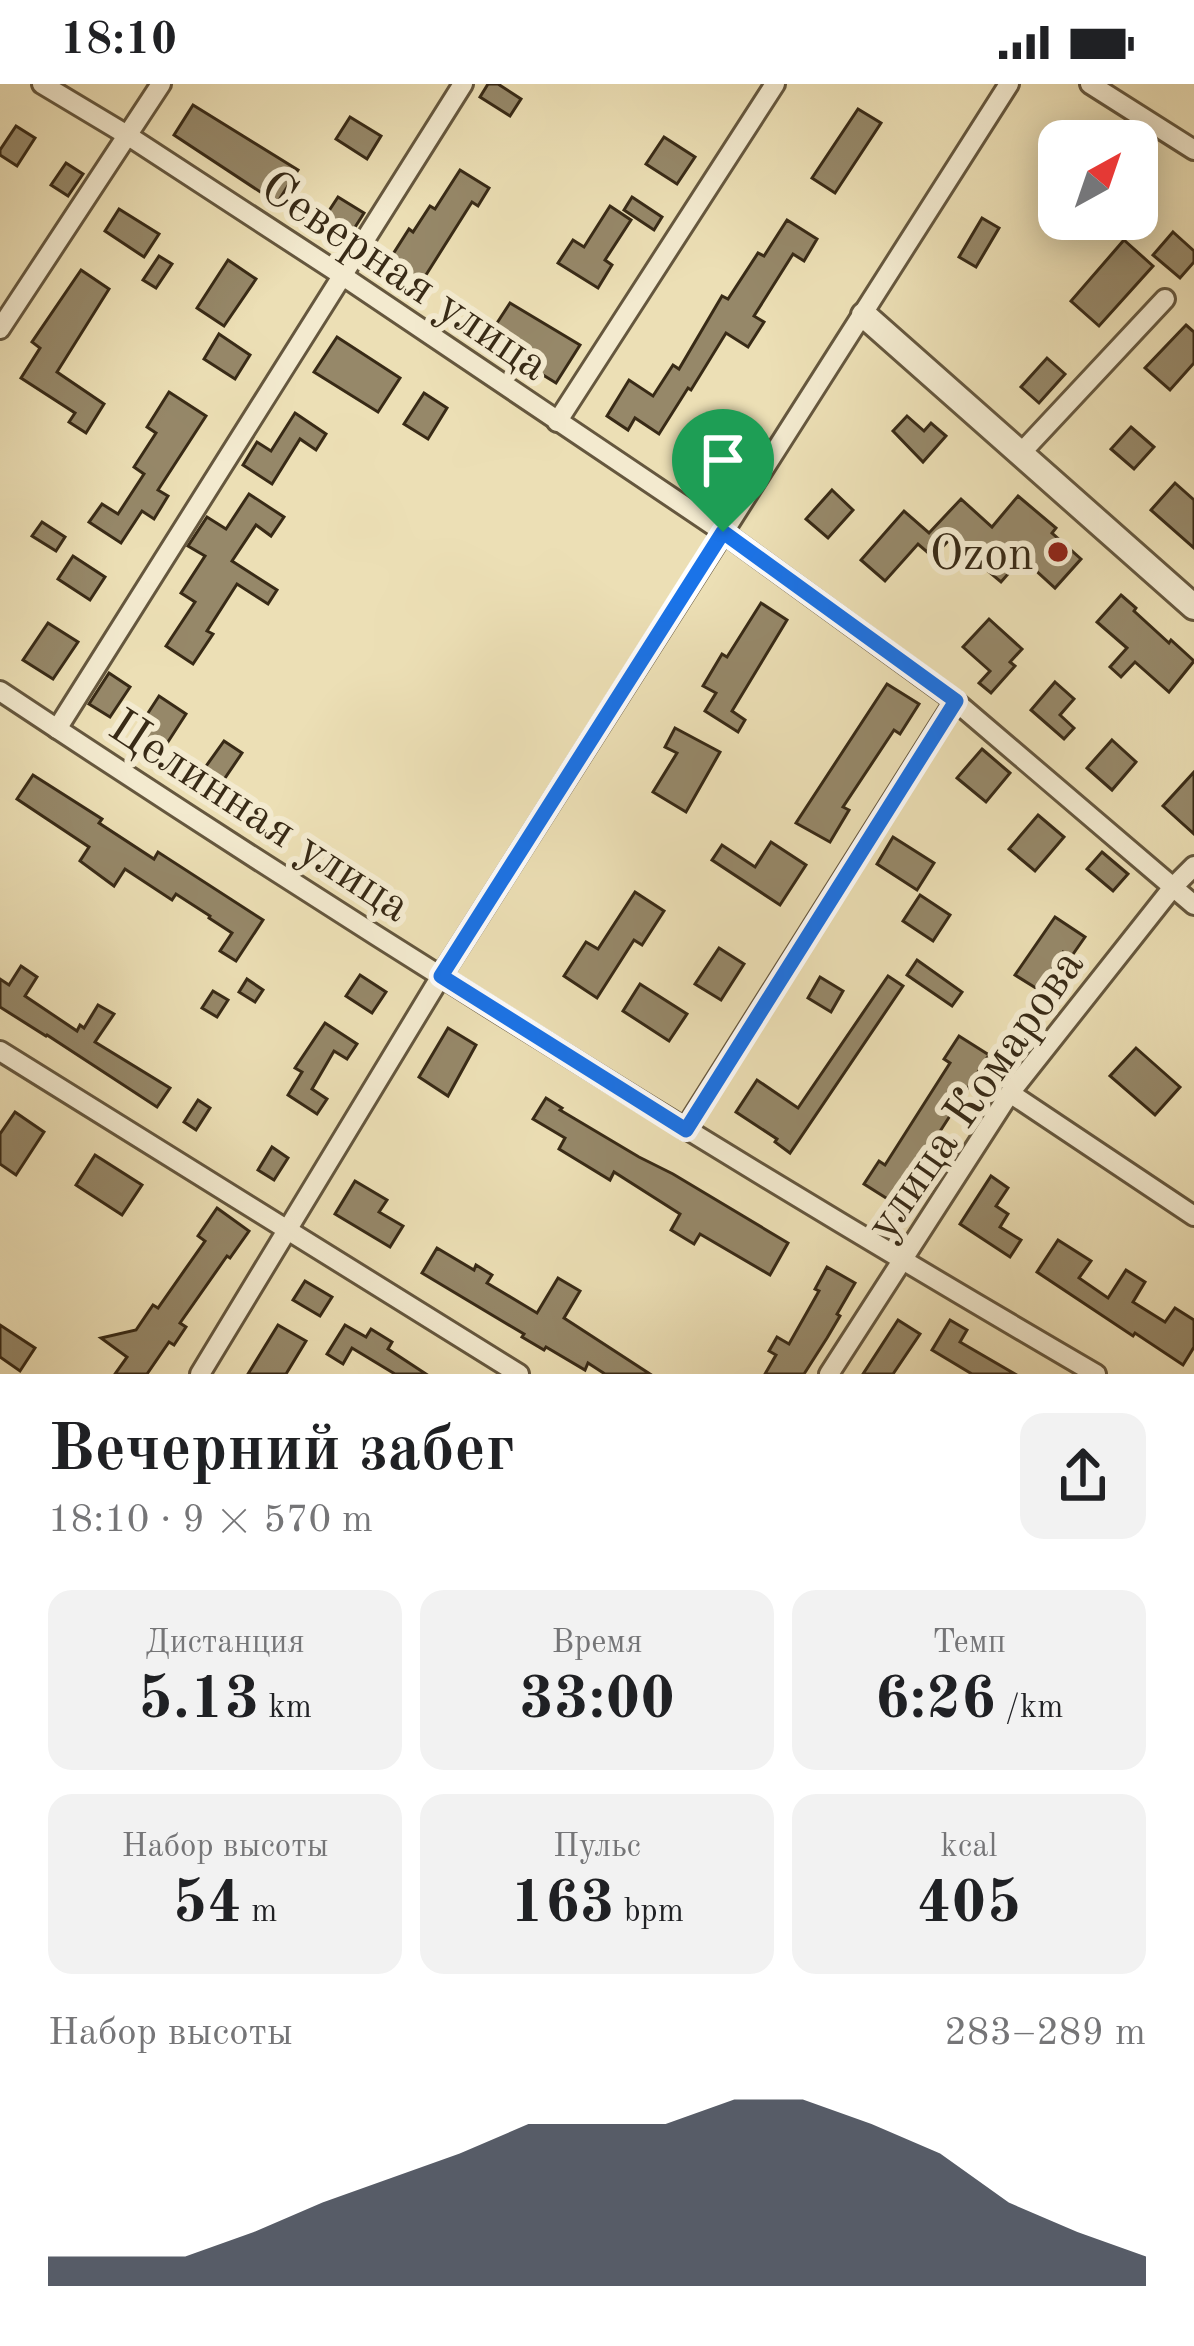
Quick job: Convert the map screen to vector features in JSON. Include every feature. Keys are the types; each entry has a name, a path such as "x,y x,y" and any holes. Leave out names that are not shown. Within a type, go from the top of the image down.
{"street":[{"name":"Северная улица","path":"42,84 343,276 723,532 956,701 1194,905"},
{"path":"0,329 160,84"},
{"path":"57,729 463,84"},
{"path":"557,422 776,84"},
{"path":"200,1374 441,976 1009,84"},
{"path":"1090,84 1194,150"},
{"path":"1020,454 1165,298"},
{"path":"864,315 1194,607"},
{"name":"Целинная улица","path":"0,691 686,1130 1096,1374"},
{"path":"686,1130 956,701"},
{"name":"улица Комарова","path":"829,1374 1010,1093 1194,866"},
{"path":"0,1051 519,1374"},
{"path":"1010,1093 1194,1216"}],"building":[{"path":"488,84 498,84 521,99 510,116 480,97"},
{"path":"193,105 298,170 277,203 174,135"},
{"path":"858,109 881,123 835,193 812,178"},
{"path":"350,117 381,136 367,159 336,139"},
{"path":"16,126 35,138 17,166 0,155"},
{"path":"664,137 695,157 677,184 646,164"},
{"path":"66,163 83,174 68,196 51,185"},
{"path":"460,170 489,188 478,206 472,202 419,286 386,265 409,229 413,232 430,206 435,209"},
{"path":"338,197 364,213 345,243 319,226"},
{"path":"632,197 662,217 654,230 624,210"},
{"path":"610,206 631,220 605,260 612,265 598,288 558,263 573,240 584,247"},
{"path":"119,209 159,234 144,257 105,231"},
{"path":"982,218 999,228 976,267 959,257"},
{"path":"787,220 817,239 804,261 793,254 754,316 764,322 748,347 726,333 659,434 635,418 628,430 607,416 629,380 653,396 673,365 679,369 722,296 728,299"},
{"path":"1173,232 1194,251 1194,262 1180,278 1153,255"},
{"path":"1124,240 1153,266 1099,326 1071,301"},
{"path":"159,256 172,264 156,288 143,280"},
{"path":"228,260 256,279 224,326 197,308"},
{"path":"81,270 109,289 57,372 104,404 86,433 69,422 75,413 21,378 40,348 32,342"},
{"path":"510,303 580,345 556,383 535,370 542,360 495,326"},
{"path":"1186,325 1194,332 1194,363 1170,390 1145,368"},
{"path":"219,334 250,355 235,379 204,359"},
{"path":"337,337 400,378 378,412 314,372"},
{"path":"1047,358 1065,374 1039,403 1021,387"},
{"path":"169,392 206,416 158,490 168,496 154,519 142,511 121,543 89,522 102,504 118,514 144,474 134,467 156,433 147,427"},
{"path":"424,393 447,408 428,439 404,424"},
{"path":"295,413 326,434 316,450 300,439 272,484 243,465 257,442 271,451"},
{"path":"907,416 924,431 931,423 946,436 923,462 893,431"},
{"path":"1131,427 1154,447 1134,469 1111,449"},
{"path":"1175,483 1194,500 1194,548 1151,510"},
{"path":"832,490 853,510 828,538 806,519"},
{"path":"249,494 284,517 271,536 256,525 232,561 277,590 268,604 237,584 207,631 213,634 193,664 166,646 195,602 181,593 205,556 188,546 207,517 226,529"},
{"path":"1018,496 1056,528 1052,533 1081,559 1055,588 1022,558 1001,582 950,539 933,557 918,544 885,581 861,560 904,511 929,533 961,499 992,527"},
{"path":"42,522 65,537 56,551 32,536"},
{"path":"73,556 105,577 90,600 58,579"},
{"path":"1121,595 1194,661 1169,692 1135,662 1121,677 1110,667 1127,648 1097,622"},
{"path":"761,603 787,620 732,711 745,720 738,732 705,711 716,693 703,686"},
{"path":"989,619 1022,649 1010,662 1015,666 991,693 979,683 990,671 963,647"},
{"path":"48,623 78,642 53,679 23,660"},
{"path":"109,673 130,687 110,717 89,704"},
{"path":"1055,682 1074,699 1060,715 1074,728 1064,739 1031,710"},
{"path":"887,684 919,704 900,734 894,730 843,807 849,810 830,842 796,823"},
{"path":"159,696 186,714 164,748 137,730"},
{"path":"675,728 720,752 686,812 653,792 677,753 665,747"},
{"path":"1112,740 1136,762 1112,790 1087,768"},
{"path":"224,741 242,753 223,781 204,769"},
{"path":"982,749 1010,773 986,802 957,778"},
{"path":"1194,772 1194,834 1163,806"},
{"path":"33,775 154,859 158,852 263,920 236,961 220,951 232,933 176,894 172,900 125,869 114,886 80,861 89,847 17,799"},
{"path":"1038,815 1064,837 1035,871 1009,849"},
{"path":"893,837 934,863 917,890 877,864"},
{"path":"771,842 806,865 780,905 712,860 722,845 755,867"},
{"path":"1102,852 1128,874 1113,891 1087,869"},
{"path":"635,892 664,911 642,945 634,940 597,998 564,976 586,942 598,949"},
{"path":"920,895 950,915 933,941 903,921"},
{"path":"1055,917 1085,937 1071,957 1063,952 1039,990 1015,975"},
{"path":"719,948 744,964 721,1000 695,984"},
{"path":"917,960 962,992 952,1006 907,975"},
{"path":"21,966 37,977 25,996 77,1031 98,1005 114,1014 95,1042 170,1088 157,1107 0,1007 0,979 9,985"},
{"path":"360,975 386,992 372,1013 346,996"},
{"path":"888,976 903,986 790,1153 736,1112 757,1080 798,1108"},
{"path":"820,977 843,991 831,1012 808,998"},
{"path":"247,979 263,990 255,1002 239,992"},
{"path":"640,984 687,1014 669,1041 623,1011"},
{"path":"213,991 228,1000 217,1017 202,1008"},
{"path":"325,1023 357,1044 347,1059 334,1051 312,1089 327,1099 317,1114 288,1095 302,1072 295,1068"},
{"path":"448,1028 476,1045 448,1096 419,1077"},
{"path":"959,1036 989,1055 894,1203 864,1184 879,1161 885,1165 950,1063 944,1059"},
{"path":"1136,1048 1180,1087 1155,1115 1110,1076"},
{"path":"546,1098 788,1243 770,1275 700,1234 694,1244 671,1230 680,1214 614,1172 610,1180 559,1149 565,1138 533,1119"},
{"path":"198,1100 210,1108 196,1130 184,1122"},
{"path":"15,1112 44,1132 16,1175 0,1164 0,1134"},
{"path":"272,1147 288,1158 274,1180 258,1170"},
{"path":"95,1155 142,1185 122,1215 76,1185"},
{"path":"991,1176 1008,1188 996,1206 1008,1214 1000,1227 1021,1240 1010,1257 960,1224"},
{"path":"355,1181 387,1200 379,1212 403,1226 390,1247 335,1214"},
{"path":"217,1208 249,1231 180,1323 186,1327 174,1345 169,1342 147,1374 115,1374 127,1357 101,1338 136,1330 153,1305 158,1308 205,1241 198,1236"},
{"path":"1058,1240 1091,1261 1079,1278 1108,1298 1126,1270 1145,1282 1133,1302 1165,1322 1175,1308 1194,1320 1194,1347 1183,1365 1037,1272"},
{"path":"437,1248 492,1275 487,1283 537,1313 558,1278 580,1291 564,1318 650,1374 605,1374 588,1363 585,1370 522,1337 524,1334 422,1273"},
{"path":"827,1267 855,1283 840,1316 804,1374 765,1374 776,1355 769,1351 777,1337 789,1344"},
{"path":"305,1281 332,1297 320,1316 293,1300"},
{"path":"898,1320 920,1334 893,1374 863,1374"},
{"path":"950,1320 967,1330 960,1342 1015,1374 972,1374 932,1350"},
{"path":"0,1325 35,1348 20,1371 0,1357"},
{"path":"278,1325 306,1341 286,1374 248,1374"},
{"path":"345,1325 366,1337 371,1329 392,1342 388,1349 426,1374 395,1374 352,1348 343,1364 327,1354"}],"place":[{"name":"Ozon","path":"1058,552"}],"route":[{"path":"723,532 956,701 686,1130 441,976 723,532"}]}
